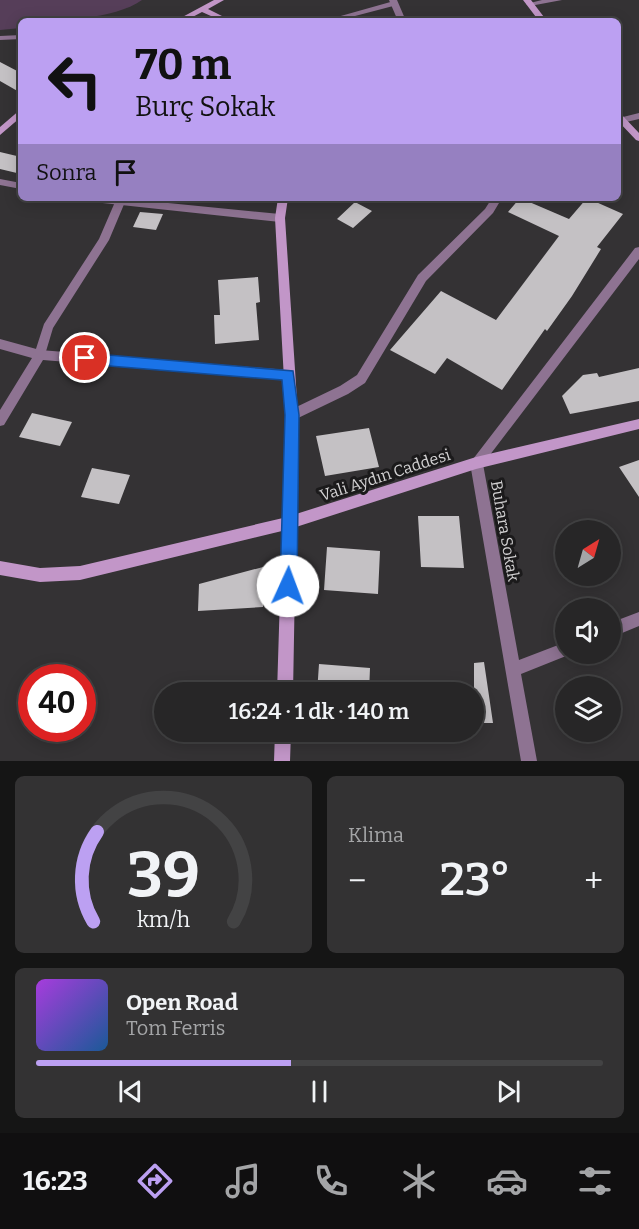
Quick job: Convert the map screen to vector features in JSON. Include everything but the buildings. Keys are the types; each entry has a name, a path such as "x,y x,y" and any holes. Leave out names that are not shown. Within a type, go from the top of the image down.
{"street":[{"path":"185,18 220,0"},
{"path":"529,2 558,0"},
{"path":"338,18 394,2 401,18"},
{"path":"529,2 541,18"},
{"path":"202,9 222,18"},
{"path":"0,38 18,37"},
{"path":"0,132 18,115"},
{"path":"621,118 639,116"},
{"path":"621,119 639,138"},
{"path":"0,182 18,185"},
{"path":"112,201 280,218"},
{"path":"283,201 280,218 292,415 285,682"},
{"path":"292,415 344,390 361,379 422,278 489,211 495,201"},
{"path":"0,421 40,355 48,327 104,240 120,202"},
{"name":"Buhara Sokak","path":"529,761 476,463 639,251"},
{"path":"0,344 40,355 288,375"},
{"name":"Vali Aydın Caddesi","path":"0,568 24,575 80,573 291,522 476,463 639,424"},
{"path":"621,626 639,619"},
{"path":"512,670 555,653"},
{"path":"282,761 283,742"}],"shaded area":[{"path":"0,0 142,0 116,12 84,18 18,18 18,28 0,30"}],"route":[{"path":"85,358 288,375 292,415 288,586"}]}
